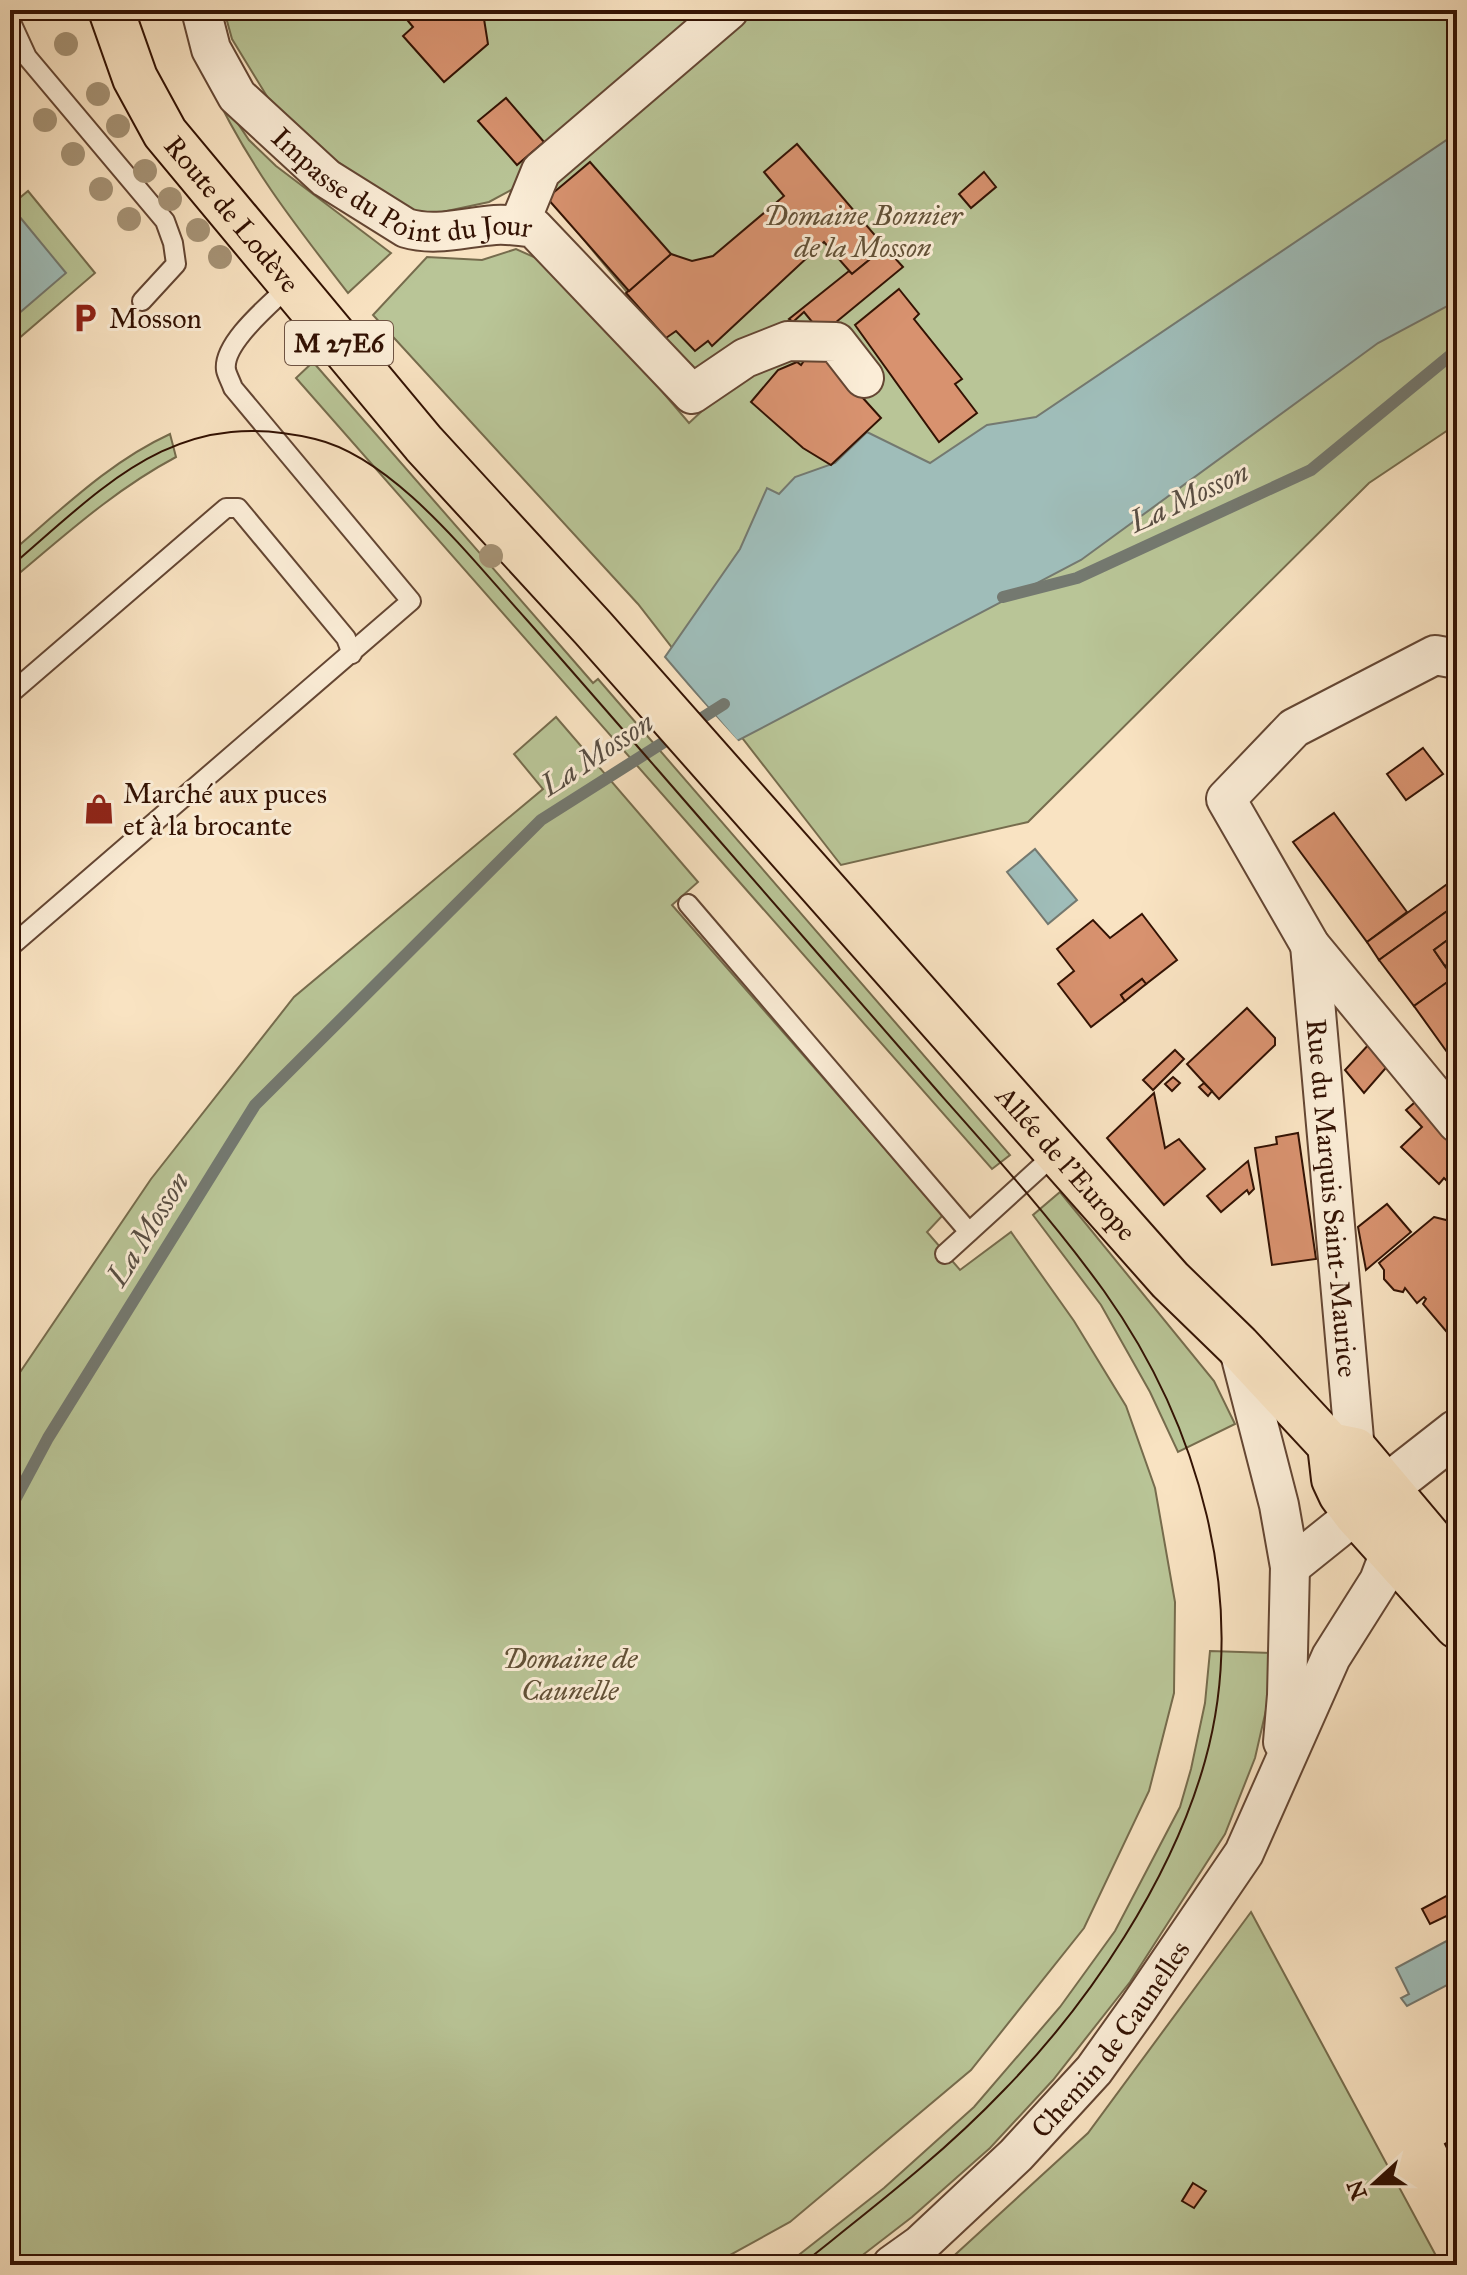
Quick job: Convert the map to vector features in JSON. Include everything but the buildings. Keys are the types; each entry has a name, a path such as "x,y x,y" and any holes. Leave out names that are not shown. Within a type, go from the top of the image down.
{"main road":[{"name":"Route de Lodève","path":"117,18 135,78 165,133 424,444 593,628 811,875"},
{"name":"Allée de l'Europe","path":"811,875 1170,1280 1342,1447 1388,1486 1457,1571"},
{"path":"1342,1447 1334,1479 1356,1514 1457,1626"}],"street":[{"name":"Impasse du Point du Jour","path":"201,10 211,49 237,96 326,178 406,228 419,232 496,225 534,228 692,394 745,358 788,341 836,342 864,378"},
{"path":"519,225 541,171 729,10"},
{"path":"1457,659 1435,655 1294,728 1226,799 1310,945 1457,1123"},
{"name":"Rue du Marquis Saint-Maurice","path":"1310,945 1342,1447"},
{"name":"Chemin de Caunelles","path":"1238,1346 1279,1505 1290,1567 1287,1695 1280,1773"},
{"path":"1388,1486 1457,1432"},
{"path":"1290,1567 1356,1514"},
{"name":"Chemin de Caunelles","path":"915,2258 1094,2070 1220,1891 1244,1853 1331,1657 1379,1581 1390,1552"}],"lane":[{"path":"10,20 27,57"},
{"path":"10,43 27,57 165,221 176,264 142,301"},
{"path":"10,947 411,601 233,388 226,369 228,352 240,335 290,285"},
{"path":"10,694 226,508 238,508 346,638 352,654"},
{"path":"688,904 969,1232"},
{"path":"945,1254 1056,1153"}],"green space":[{"name":"Domaine Bonnier de la Mosson","path":"224,10 1457,10 1457,424 1369,483 1028,822 841,865 638,604 373,315 427,257 482,260 516,249 556,267 689,423 715,399 533,178 489,202 433,214 412,215 317,147 268,98 232,39"},
{"path":"208,79 249,140 276,166 391,253 348,293 254,164"},
{"path":"28,191 95,273 10,346 10,206"},
{"path":"313,362 593,683 598,679 1010,1155 992,1169 296,378"},
{"path":"170,434 176,457 110,499 10,581 10,553 126,458"},
{"name":"Domaine de Caunelle","path":"556,717 698,882 672,905 943,1215 927,1232 960,1270 1011,1232 1074,1321 1126,1406 1155,1488 1175,1602 1174,1693 1149,1791 1084,1928 971,2070 790,2222 712,2265 10,2265 10,1387 151,1179 294,997 543,789 514,754"},
{"path":"1060,1192 1214,1381 1235,1424 1178,1452 1150,1392 1101,1305 1033,1215"},
{"path":"1210,1651 1275,1653 1255,1758 1225,1834 1130,1982 1053,2080 990,2148 912,2217 848,2265 786,2265 884,2188 974,2107 1060,2007 1115,1931 1180,1807 1205,1703"},
{"path":"1251,1912 1441,2265 1022,2265 1020,2260 991,2265 947,2265 1088,2133"}],"water":[{"path":"1457,133 1457,301 1378,343 1081,560 737,741 665,657 740,549 767,488 779,494 795,477 835,463 867,432 930,463 987,425 1036,417"},
{"path":"19,216 66,273 10,321 10,224"},
{"path":"1035,849 1077,900 1048,924 1007,872"},
{"path":"1456,1936 1457,1980 1407,2006 1401,1998 1409,1994 1396,1968"}],"pier":[{"path":"661,656 740,743 734,743"}],"waterway":[{"name":"La Mosson","path":"1003,597 1077,578 1311,470 1457,350"},
{"name":"La Mosson","path":"10,1509 48,1438 255,1105 541,820 724,704"}],"tram line":[{"path":"10,567 112,481 147,459 183,443 222,433 266,431 315,439 345,450 374,467 403,489 457,541 1025,1191 1104,1291 1137,1342 1166,1397 1189,1455 1207,1515 1218,1576 1221,1638 1217,1700 1205,1761 1172,1850 1150,1894 1097,1978 1036,2055 956,2137 801,2265"}],"place":[{"name":"Mosson","path":"85,318"},
{"name":"Marché aux puces et à la brocante","path":"99,809"}]}
